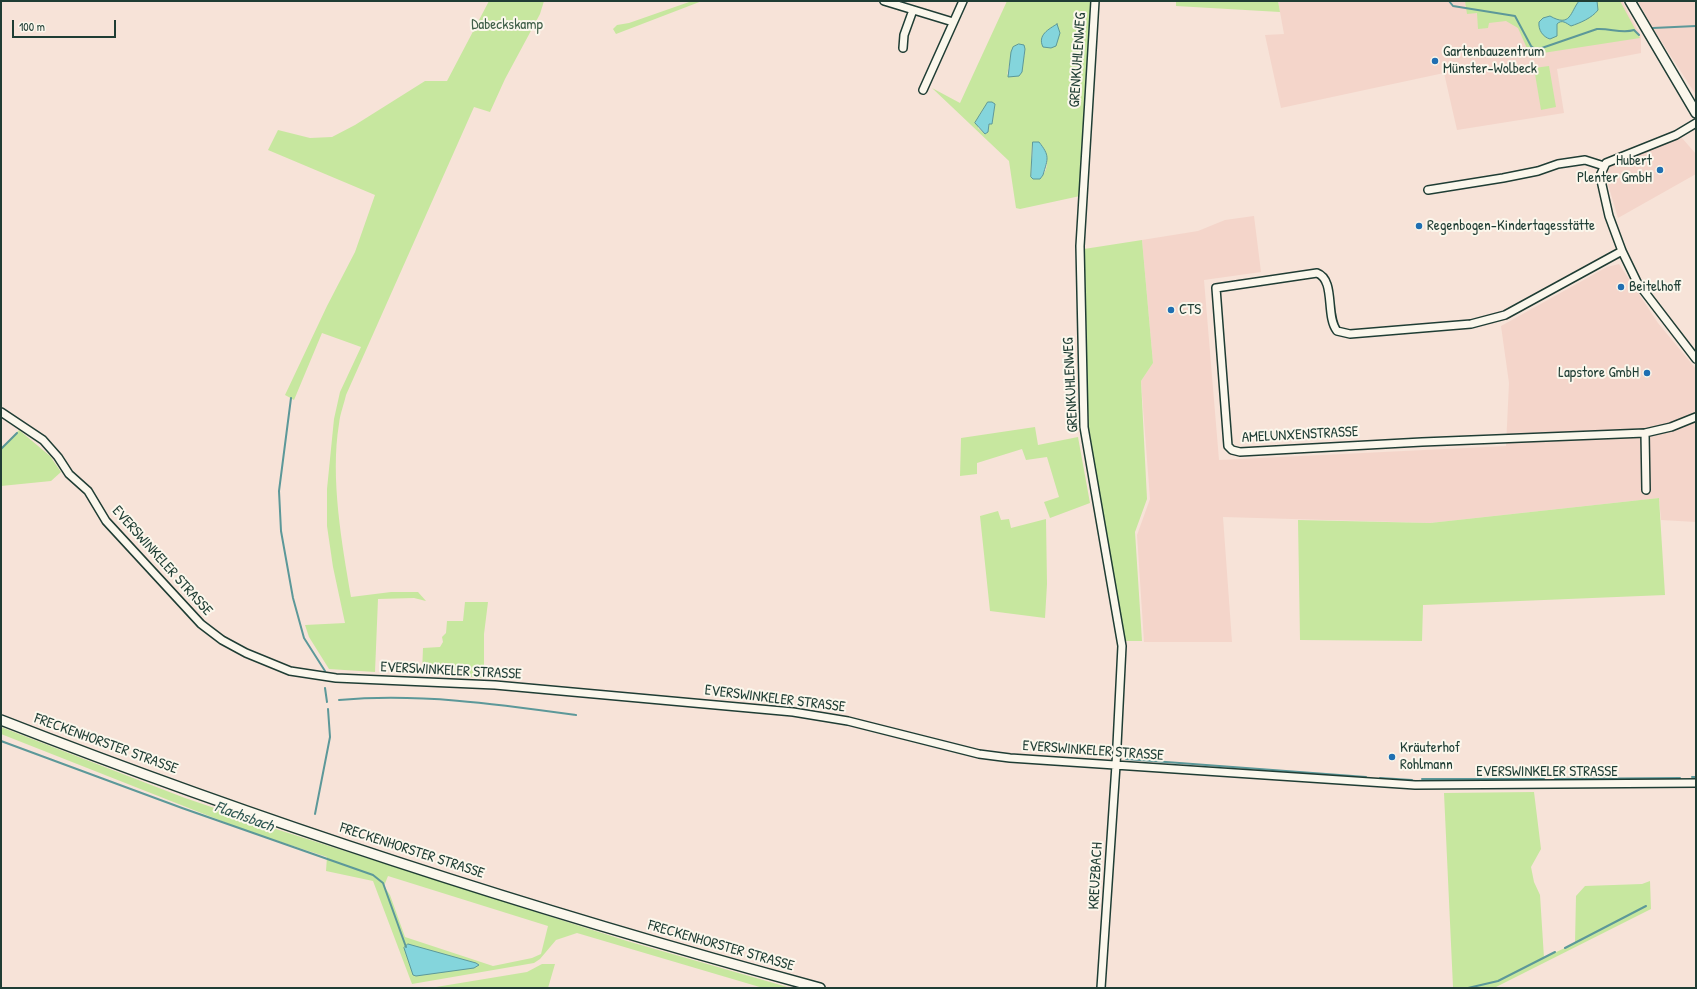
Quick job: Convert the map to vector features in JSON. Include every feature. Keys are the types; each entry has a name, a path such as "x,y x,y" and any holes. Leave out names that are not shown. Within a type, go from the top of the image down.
{"main road":[{"path":"1630,1 1696,113"},
{"name":"FRECKENHORSTER STRASSE","path":"1,720 167,782 392,860 650,941 820,988"}],"street":[{"path":"884,1 953,22"},
{"path":"923,90 962,1"},
{"name":"GRENKUHLENWEG","path":"1095,1 1082,202 1081,338 1084,427 1122,646 1116,765"},
{"path":"902,48 904,35 913,10"},
{"path":"1696,123 1676,135 1606,163 1600,176 1609,216 1636,282 1696,359"},
{"path":"1428,190 1502,178 1558,164 1585,160 1604,166"},
{"name":"AMELUNXENSTRASSE","path":"1622,250 1505,315 1471,324 1350,334 1337,331 1332,321 1326,282 1321,275 1317,273 1223,285 1216,288 1228,446 1232,450 1240,452 1644,433 1671,427 1696,417"},
{"name":"EVERSWINKELER STRASSE","path":"1,412 43,440 58,456 70,474 88,491 106,521 201,624 222,640 246,653 290,671 336,678 495,685 794,712 848,721 979,754 1116,765 1415,785 1696,783"},
{"path":"1644,433 1646,490"},
{"name":"KREUZBACH","path":"1101,988 1116,765"}],"shaded area":[{"name":"Gartenbauzentrum Münster-Wolbeck","path":"1278,1 1622,1 1641,36 1641,53 1557,69 1564,113 1457,130 1444,73 1281,108 1265,35 1284,34"},
{"path":"1638,1 1696,1 1696,95 1652,27"},
{"path":"1682,138 1696,154 1696,174 1618,218 1606,173 1613,163"},
{"path":"1254,216 1261,272 1204,280 1219,460 1506,446 1509,383 1501,326 1607,267 1619,264 1658,323 1696,369 1696,522 1661,520 1659,498 1430,523 1223,517 1232,642 1144,642 1137,535 1150,499 1141,381 1153,363 1142,240 1198,231 1225,220"}],"green space":[{"name":"Dabeckskamp","path":"489,1 544,1 540,14 505,79 490,112 474,107 346,395 340,420 337,445 336,488 338,511 351,597 391,592 418,592 426,601 414,598 378,599 375,672 329,669 309,637 305,625 345,623 333,567 327,526 327,489 334,419 340,392 361,347 322,333 294,400 285,395 327,306 355,252 375,195 268,150 278,130 310,138 332,137 355,125 425,81 447,81"},
{"path":"692,1 702,1 616,34 613,29 617,25 629,23"},
{"path":"1007,1 1092,1 1080,196 1020,209 1016,208 1009,161 932,88 960,103","holes":["1024,45 1025,55 1007,75 1010,61","995,104 992,124 989,124 989,129 985,134 978,128 979,118 982,112","1039,142 1046,155 1046,170 1040,179 1033,179 1031,177 1032,144"]},
{"path":"1176,1 1278,1 1280,12 1176,6"},
{"path":"1465,1 1620,1 1640,38 1530,55 1518,28 1506,21 1489,23 1488,28 1478,29 1477,13 1467,14"},
{"path":"1549,66 1556,107 1541,110 1534,68"},
{"path":"1142,240 1153,363 1141,381 1147,499 1135,532 1142,641 1123,641 1089,428 1084,341 1084,249"},
{"path":"1035,427 1038,445 1078,437 1090,503 1050,518 1044,502 1059,497 1047,457 1026,460 1022,449 977,463 977,474 960,476 961,438"},
{"path":"19,430 50,456 61,472 51,481 1,486 1,448"},
{"path":"1659,498 1665,595 1423,605 1422,641 1300,640 1298,520 1430,523"},
{"path":"998,511 1001,520 1009,519 1011,528 1046,519 1047,584 1045,618 990,611 980,516"},
{"path":"465,602 488,602 484,634 484,678 422,673 423,648 440,647 443,642 442,637 446,633 447,621 463,621"},
{"path":"1,727 185,798 279,830 627,941 791,988 763,988 577,933 556,940 540,959 534,963 412,984 373,881 326,871 327,857 247,831 1,734","holes":["388,876 548,926 541,954 532,958 493,966 405,937 390,895 384,886"]},
{"path":"1534,792 1541,849 1531,867 1534,882 1540,895 1544,958 1575,943 1576,896 1585,886 1642,884 1650,881 1651,909 1496,987 1445,988 1453,987 1444,793"},
{"path":"542,964 555,964 548,988 430,988 527,972"}],"water":[{"path":"1579,1 1597,1 1598,10 1589,18 1571,26 1564,22 1557,24 1557,36 1550,39 1543,35 1540,30 1539,22 1543,18 1550,16 1562,20 1566,19 1569,17"},
{"path":"1057,24 1060,33 1056,46 1051,48 1043,47 1043,36 1047,30"},
{"path":"1019,44 1024,45 1025,49 1022,72 1019,76 1008,77 1011,52 1013,47"},
{"path":"988,102 995,104 992,124 989,124 988,132 985,134 975,123"},
{"path":"1033,142 1039,142 1047,157 1043,175 1040,179 1033,179 1031,177"},
{"path":"408,944 479,965 474,968 416,976 413,975 404,948"}],"waterway":[{"path":"1449,1 1453,6 1515,16 1531,46 1536,50 1597,29 1620,31 1634,30 1639,35"},
{"path":"1653,28 1696,26"},
{"path":"291,398 279,491 281,531 293,598 304,638 325,671"},
{"path":"1,449 17,433"},
{"path":"325,688 327,702"},
{"path":"339,700 369,698 428,699 517,707 576,715"},
{"path":"315,814 330,737 328,709"},
{"name":"Flachsbach","path":"1,741 182,808 373,875 383,883 406,947"},
{"path":"1126,759 1366,777"},
{"path":"1380,778 1412,780"},
{"path":"1555,779 1680,778"},
{"path":"1422,779 1544,779"},
{"path":"1565,948 1646,906"},
{"path":"1468,988 1498,981 1555,952"}],"place":[{"name":"Gartenbauzentrum Münster-Wolbeck","path":"1435,61"},
{"name":"Hubert Plenter GmbH","path":"1660,170"},
{"name":"Regenbogen-Kindertagesstätte","path":"1419,226"},
{"name":"Beitelhoff","path":"1621,287"},
{"name":"CTS","path":"1171,310"},
{"name":"Lapstore GmbH","path":"1647,373"},
{"name":"Kräuterhof Rohlmann","path":"1392,757"}]}
